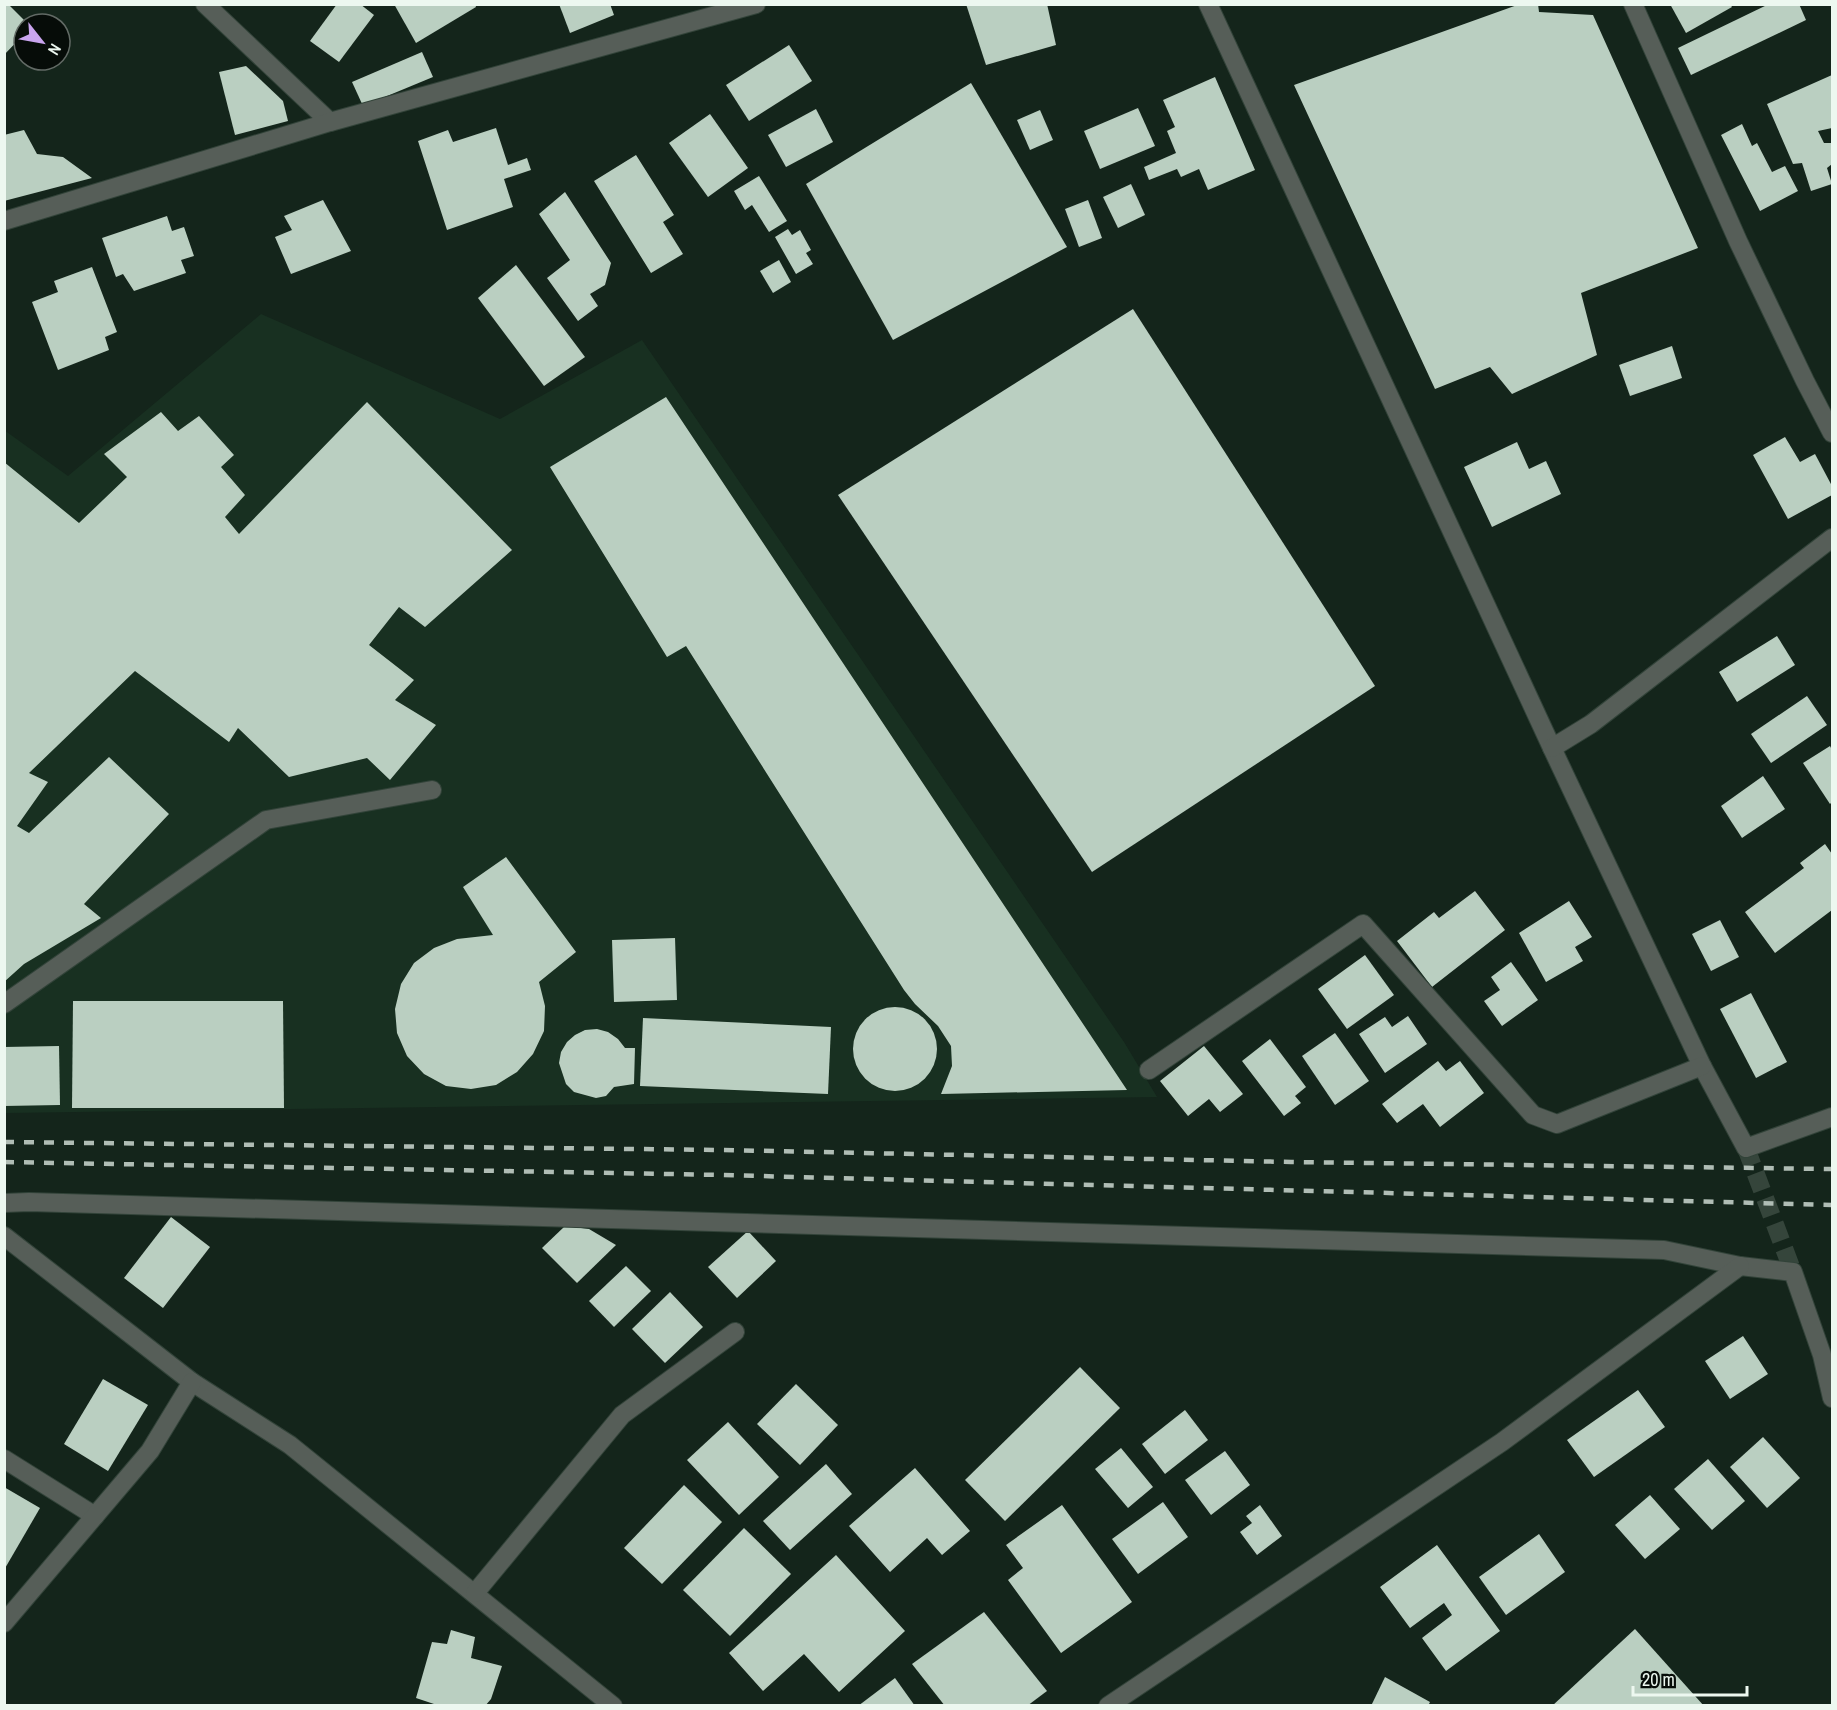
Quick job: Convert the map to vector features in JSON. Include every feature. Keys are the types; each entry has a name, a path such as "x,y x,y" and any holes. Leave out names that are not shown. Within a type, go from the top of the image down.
{"street":[{"path":"205,4 330,122"},
{"path":"4,221 330,122 756,4"},
{"path":"1208,4 1552,748 1702,1066 1746,1148 1833,1117"},
{"path":"1634,4 1738,241 1804,381 1833,433"},
{"path":"1552,748 1591,724 1833,538"},
{"path":"4,1004 266,820 432,790"},
{"path":"1149,1070 1363,924 1533,1115 1557,1124 1702,1066"},
{"path":"4,1203 41,1202 1664,1250 1740,1266 1793,1272 1822,1355 1833,1398"},
{"path":"4,1236 192,1382 290,1445 613,1706"},
{"path":"1108,1706 1502,1442 1740,1266"},
{"path":"475,1593 622,1415 735,1332"},
{"path":"4,1623 150,1451 192,1382"},
{"path":"4,1459 95,1516"}],"shaded area":[{"path":"261,314 500,419 642,340 1124,1042 1157,1097 5,1113 4,430 68,476"}],"building":[{"path":"4,4 8,4 16,12 12,12 12,47 4,55"},
{"path":"337,4 360,4 374,15 339,62 310,41"},
{"path":"394,4 475,4 476,7 416,43"},
{"path":"559,4 610,4 614,15 570,33"},
{"path":"966,4 1047,4 1056,45 986,65"},
{"path":"1520,4 1538,4 1539,12 1593,15 1698,248 1581,293 1597,355 1512,394 1490,367 1435,389 1294,85"},
{"path":"1670,4 1730,4 1732,7 1686,33"},
{"path":"1769,4 1799,4 1806,20 1691,75 1678,48"},
{"path":"789,45 812,81 749,121 726,85"},
{"path":"422,52 433,77 363,106 352,82"},
{"path":"246,66 283,101 288,121 235,135 219,72"},
{"path":"1832,75 1832,128 1818,131 1824,143 1832,143 1832,164 1827,168 1832,184 1811,191 1802,163 1793,164 1767,104"},
{"path":"1215,77 1255,170 1208,190 1199,169 1181,177 1177,169 1149,180 1144,167 1176,153 1167,131 1175,127 1163,100"},
{"path":"971,83 1067,247 893,340 806,184"},
{"path":"1138,108 1155,146 1100,169 1084,131"},
{"path":"816,109 833,142 786,167 768,135"},
{"path":"1040,110 1053,140 1030,150 1017,120"},
{"path":"710,114 748,168 708,197 669,143"},
{"path":"1742,124 1752,146 1757,143 1772,172 1785,166 1798,191 1760,211 1721,135"},
{"path":"496,128 508,165 527,158 531,170 504,179 513,207 447,230 418,141 448,130 453,142"},
{"path":"24,130 37,154 63,157 92,178 4,201 4,135"},
{"path":"636,155 674,215 663,222 683,254 651,273 594,181"},
{"path":"759,176 787,221 769,232 752,205 745,210 734,191"},
{"path":"1131,184 1145,215 1118,228 1103,197"},
{"path":"565,192 611,263 605,285 590,294 598,306 578,321 547,278 570,260 539,214"},
{"path":"323,200 351,251 291,274 275,237 292,230 284,216"},
{"path":"1088,200 1102,238 1079,247 1065,209"},
{"path":"167,216 172,231 184,227 194,256 181,260 186,273 134,291 123,274 116,277 102,238"},
{"path":"788,229 792,235 800,230 811,250 806,253 813,264 796,274 775,237"},
{"path":"779,260 791,282 773,293 760,271"},
{"path":"516,265 585,357 544,386 478,298"},
{"path":"92,267 117,332 105,337 109,350 58,370 32,302 58,292 54,281"},
{"path":"1133,309 1375,686 1092,872 838,495"},
{"path":"1672,346 1682,378 1630,396 1619,365"},
{"path":"666,397 1127,1090 941,1094 952,1066 951,1046 938,1026 904,990 686,646 667,657 550,467"},
{"path":"367,402 512,550 425,627 399,607 369,645 414,680 395,700 436,725 390,780 367,758 289,777 238,728 229,742 135,671 29,773 48,782 17,826 29,833 109,757 169,814 84,904 101,918 24,964 4,982 4,462 79,523 127,477 104,454 161,412 178,431 199,416 234,455 221,467 245,495 225,517 239,534"},
{"path":"1785,437 1800,462 1815,454 1832,486 1832,495 1788,519 1753,455"},
{"path":"1517,442 1529,469 1546,461 1561,494 1492,527 1464,467"},
{"path":"1777,636 1795,665 1737,702 1719,672"},
{"path":"1807,696 1827,725 1771,763 1751,734"},
{"path":"1830,746 1832,750 1832,802 1830,804 1803,763"},
{"path":"1763,776 1785,809 1742,838 1721,806"},
{"path":"1825,844 1832,854 1832,910 1775,953 1745,912 1804,868 1800,863"},
{"path":"506,857 576,952 539,982 545,1006 544,1031 533,1054 517,1072 496,1085 471,1089 446,1086 424,1074 407,1056 397,1033 395,1009 401,984 414,963 434,948 457,939 493,935 463,887"},
{"path":"1475,891 1505,930 1432,987 1397,941 1434,912 1439,918"},
{"path":"1569,901 1592,937 1575,947 1583,961 1546,982 1519,933"},
{"path":"1720,920 1739,957 1711,971 1692,934"},
{"path":"675,938 677,1000 614,1002 612,940"},
{"path":"1365,955 1394,995 1347,1029 1318,989"},
{"path":"1511,962 1538,1000 1502,1026 1484,1001 1500,990 1491,977"},
{"path":"1751,993 1787,1062 1756,1078 1720,1009"},
{"path":"73,1001 283,1001 284,1108 72,1108"},
{"path":"887,1007 903,1007 919,1014 930,1025 937,1041 934,1065 925,1079 903,1091 887,1091 871,1084 860,1073 853,1057 853,1041 860,1025 871,1014"},
{"path":"1408,1016 1427,1044 1385,1073 1359,1034 1385,1017 1392,1027"},
{"path":"643,1018 831,1027 828,1094 640,1086"},
{"path":"597,1029 608,1032 625,1048 635,1048 634,1084 614,1087 606,1096 596,1098 574,1092 566,1084 559,1063 561,1052 567,1042 585,1030"},
{"path":"1335,1033 1369,1081 1335,1105 1302,1056"},
{"path":"1270,1039 1306,1087 1295,1096 1301,1103 1284,1116 1242,1061"},
{"path":"59,1046 60,1105 4,1106 4,1047"},
{"path":"1204,1046 1243,1094 1220,1112 1209,1099 1188,1116 1160,1081"},
{"path":"1438,1061 1446,1071 1460,1061 1484,1093 1440,1127 1423,1104 1397,1123 1382,1104"},
{"path":"171,1217 210,1247 163,1308 124,1278"},
{"path":"565,1226 589,1229 616,1245 577,1283 542,1248"},
{"path":"748,1231 776,1261 737,1298 708,1267"},
{"path":"626,1266 651,1291 614,1327 589,1301"},
{"path":"670,1292 703,1327 665,1363 632,1329"},
{"path":"1743,1336 1768,1374 1730,1399 1705,1361"},
{"path":"1080,1367 1120,1408 1005,1521 965,1480"},
{"path":"103,1379 148,1405 108,1471 64,1444"},
{"path":"796,1384 838,1425 800,1465 757,1424"},
{"path":"1638,1390 1665,1427 1594,1477 1567,1440"},
{"path":"1185,1410 1208,1440 1165,1474 1142,1444"},
{"path":"728,1422 779,1477 739,1515 687,1460"},
{"path":"1763,1437 1800,1478 1767,1508 1730,1467"},
{"path":"1121,1448 1153,1487 1128,1508 1095,1469"},
{"path":"1225,1451 1250,1485 1211,1515 1185,1480"},
{"path":"1708,1459 1745,1501 1712,1530 1674,1489"},
{"path":"826,1464 852,1494 790,1550 763,1521"},
{"path":"915,1468 970,1531 942,1555 927,1538 890,1572 849,1526"},
{"path":"684,1485 722,1522 662,1584 624,1548"},
{"path":"4,1487 40,1508 4,1570"},
{"path":"1650,1495 1680,1529 1645,1559 1615,1525"},
{"path":"1163,1502 1188,1537 1138,1574 1112,1539"},
{"path":"1062,1505 1132,1602 1061,1653 1008,1580 1023,1568 1006,1545"},
{"path":"1260,1505 1282,1536 1257,1555 1240,1532 1252,1523 1246,1516"},
{"path":"744,1528 791,1574 730,1636 683,1590"},
{"path":"1539,1534 1565,1572 1506,1615 1479,1577"},
{"path":"1437,1545 1500,1631 1446,1671 1422,1638 1452,1615 1444,1603 1410,1628 1380,1587"},
{"path":"836,1555 905,1631 839,1692 804,1654 763,1691 729,1653"},
{"path":"984,1612 1047,1691 1027,1706 945,1706 912,1664"},
{"path":"1635,1629 1704,1706 1552,1706"},
{"path":"451,1630 475,1637 471,1658 502,1666 491,1699 485,1706 440,1706 416,1698 432,1642 447,1644"},
{"path":"1385,1677 1430,1702 1428,1706 1371,1706"},
{"path":"895,1678 915,1706 858,1706"}],"tunnel":[{"path":"1746,1148 1793,1272"}],"railway":[{"path":"4,1142 724,1150 1291,1162 1832,1169"},
{"path":"4,1162 723,1175 1832,1205"}]}
